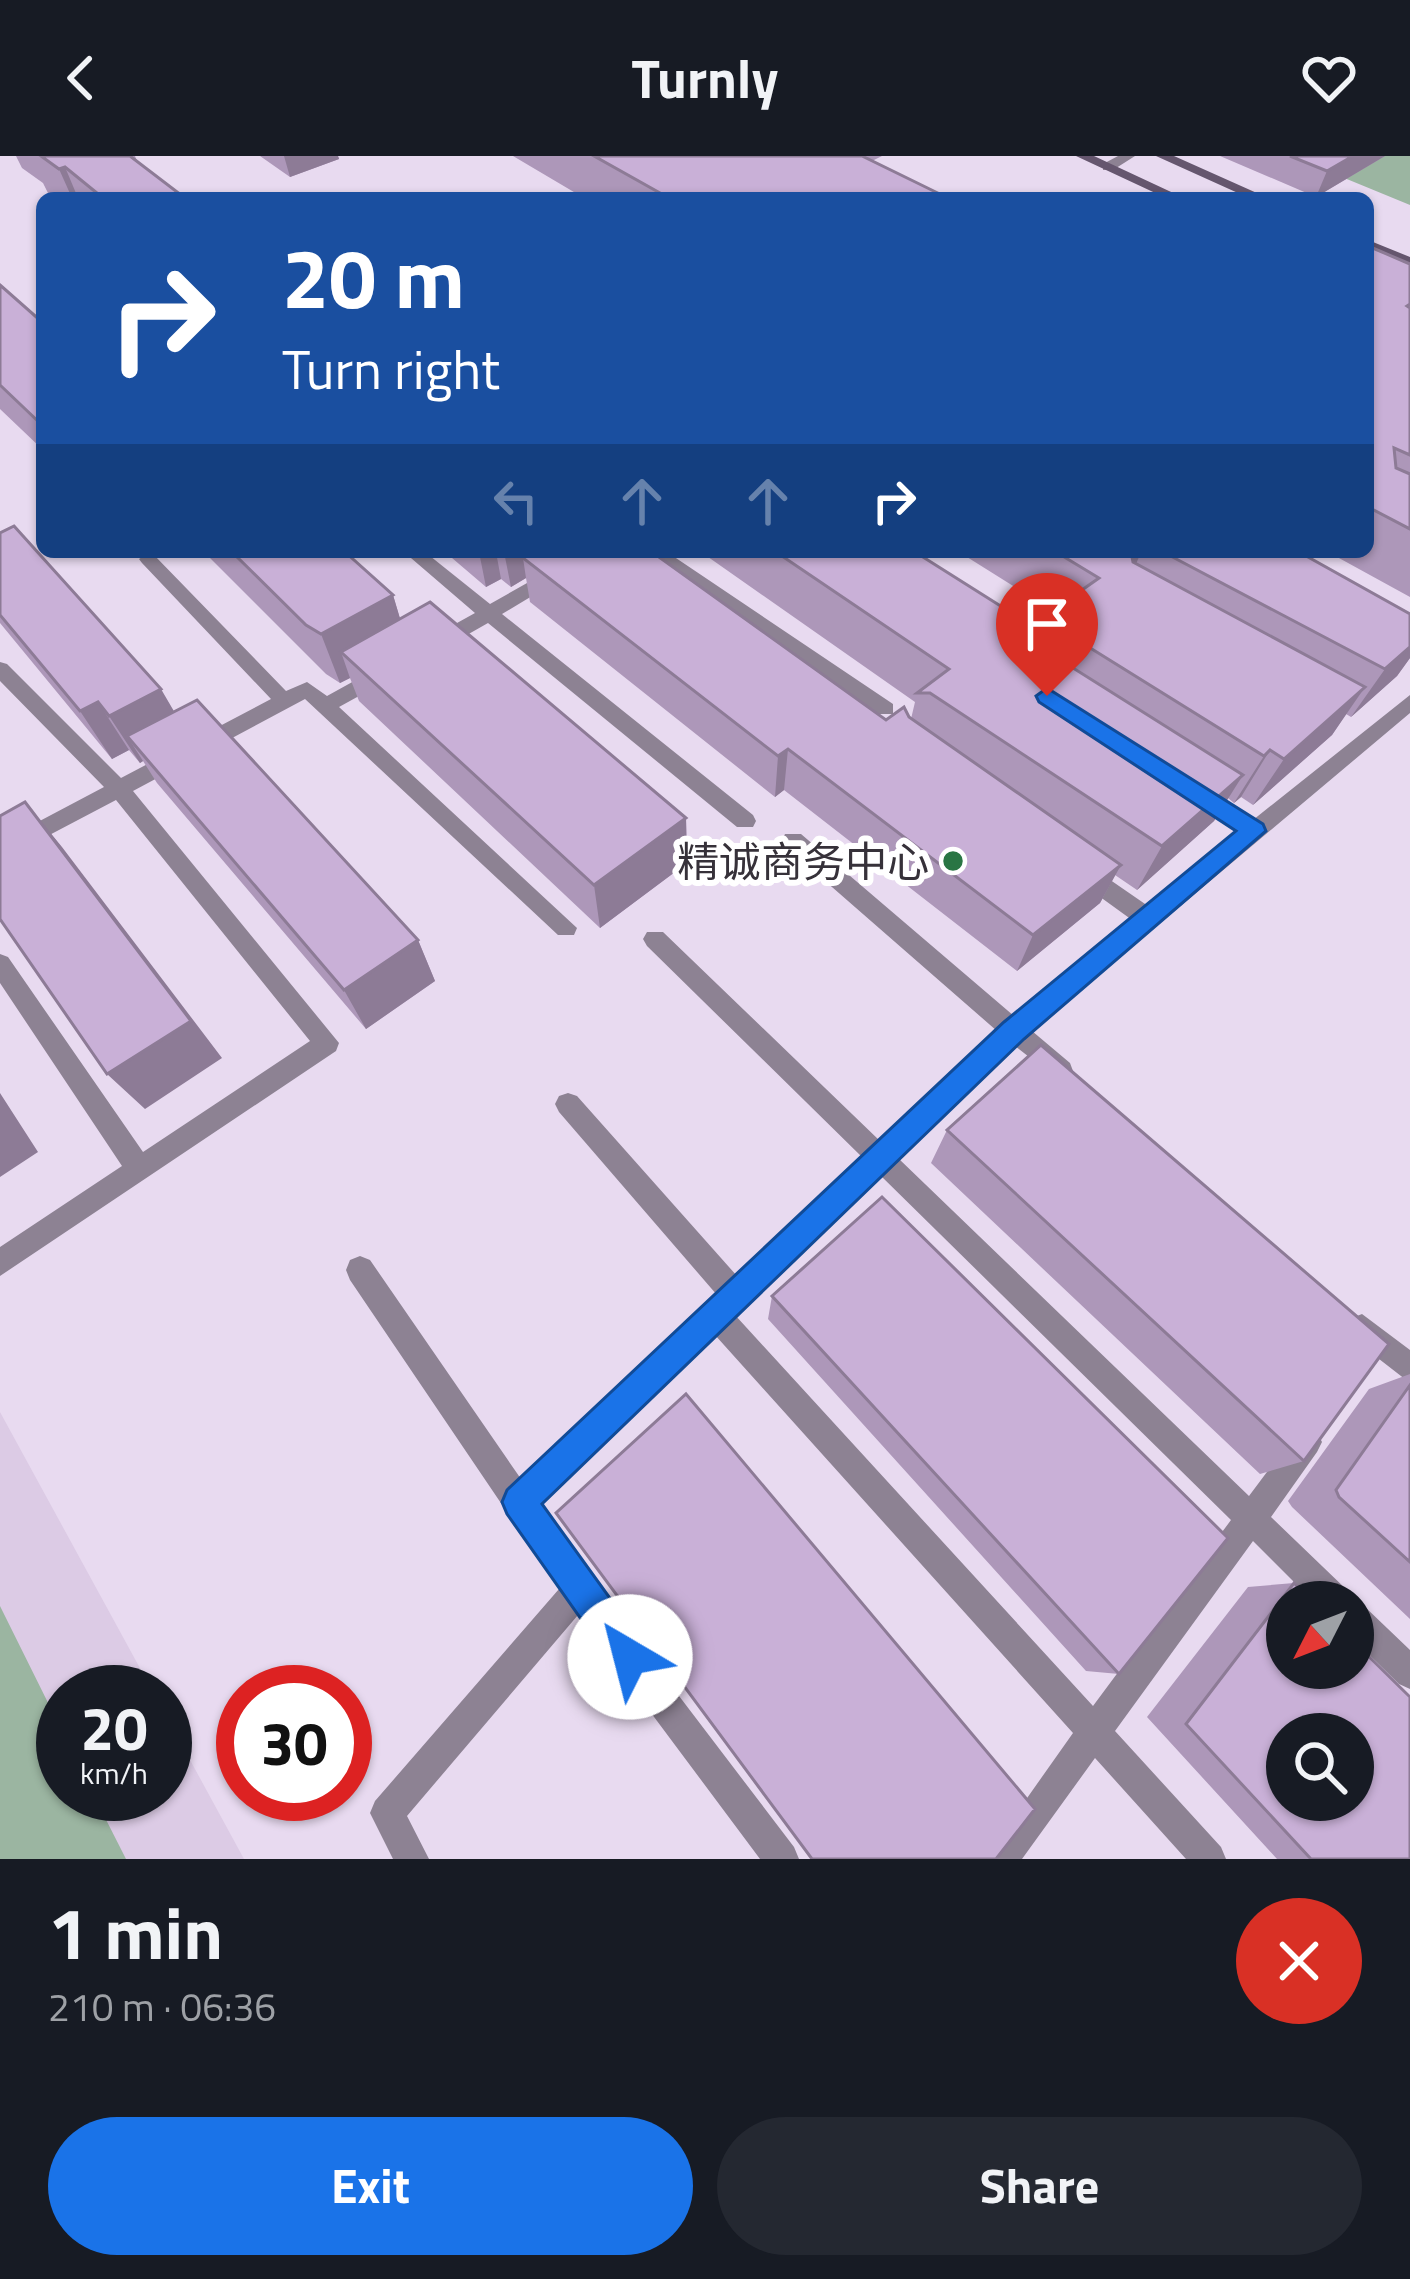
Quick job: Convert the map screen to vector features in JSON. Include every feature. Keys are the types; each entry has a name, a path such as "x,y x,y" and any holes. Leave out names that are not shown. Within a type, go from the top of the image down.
{"main road":[{"path":"1083,156 1164,192"},
{"path":"1163,156 1247,192"},
{"path":"1374,247 1410,262"}],"street":[{"path":"1108,167 1127,156"},
{"path":"420,558 746,821"},
{"path":"428,648 585,558"},
{"path":"663,558 886,709"},
{"path":"148,560 284,700"},
{"path":"326,706 407,660"},
{"path":"0,669 118,789 327,1043 0,1263"},
{"path":"0,852 307,688 566,928"},
{"path":"519,1502 1014,1031 1254,831 1354,734 1410,701"},
{"path":"1180,782 1254,831"},
{"path":"793,840 1084,1090"},
{"path":"1056,854 1148,919"},
{"path":"655,939 1316,1581"},
{"path":"0,964 139,1169"},
{"path":"568,1104 726,1305 1209,1859"},
{"path":"360,1270 580,1590 782,1859"},
{"path":"1345,1313 1373,1352 1410,1369"},
{"path":"1001,1859 1328,1413"},
{"path":"412,1859 386,1813 580,1590"},
{"path":"1374,1638 1410,1673"}],"shaded area":[{"path":"0,1412 138,1665 36,1665 36,1821 192,1821 192,1764 216,1808 216,1821 223,1821 244,1859 0,1859"}],"green space":[{"path":"1334,156 1410,156 1410,205 1320,168"},
{"path":"0,1606 36,1679 36,1821 107,1821 126,1859 0,1859"}],"building":[{"path":"41,156 130,156 177,192 96,192 65,167 59,169"},
{"path":"594,156 862,156 936,192 658,192"},
{"path":"1290,156 1353,156 1327,171"},
{"path":"1374,249 1410,264 1410,455 1394,448 1396,468 1410,474 1410,529 1374,510"},
{"path":"0,285 36,317 36,419 0,385"},
{"path":"14,526 36,550 36,558 43,558 161,689 109,716 98,702 80,711 0,615 0,533"},
{"path":"238,558 352,558 393,595 321,634"},
{"path":"523,558 660,558 886,720 904,707 909,717 1121,865 1033,935 788,749 778,756"},
{"path":"785,558 925,558 1018,617 1019,634 1243,775 1162,846 930,693 917,693 949,669"},
{"path":"1066,558 1132,558 1365,687 1284,759 1270,750 1264,756 1042,618 1099,578"},
{"path":"1174,558 1310,558 1410,614 1410,647 1385,669"},
{"path":"430,602 686,818 594,885 341,652"},
{"path":"197,700 418,940 344,990 127,736"},
{"path":"25,802 191,1021 107,1074 0,919 0,816"},
{"path":"1041,1045 1389,1344 1304,1461 947,1130"},
{"path":"882,1197 1228,1538 1119,1674 772,1296"},
{"path":"1410,1385 1410,1562 1336,1490"},
{"path":"686,1394 1035,1809 996,1859 812,1859 556,1513"},
{"path":"1266,1620 1266,1689 1374,1689 1374,1662 1410,1697 1410,1859 1311,1859 1276,1821 1374,1821 1374,1713 1266,1713 1266,1810 1186,1724"}],"place":[{"name":"精诚商务中心","path":"953,861"}],"route":[{"path":"630,1657 519,1502 1014,1031 1254,831 1047,696"}]}
